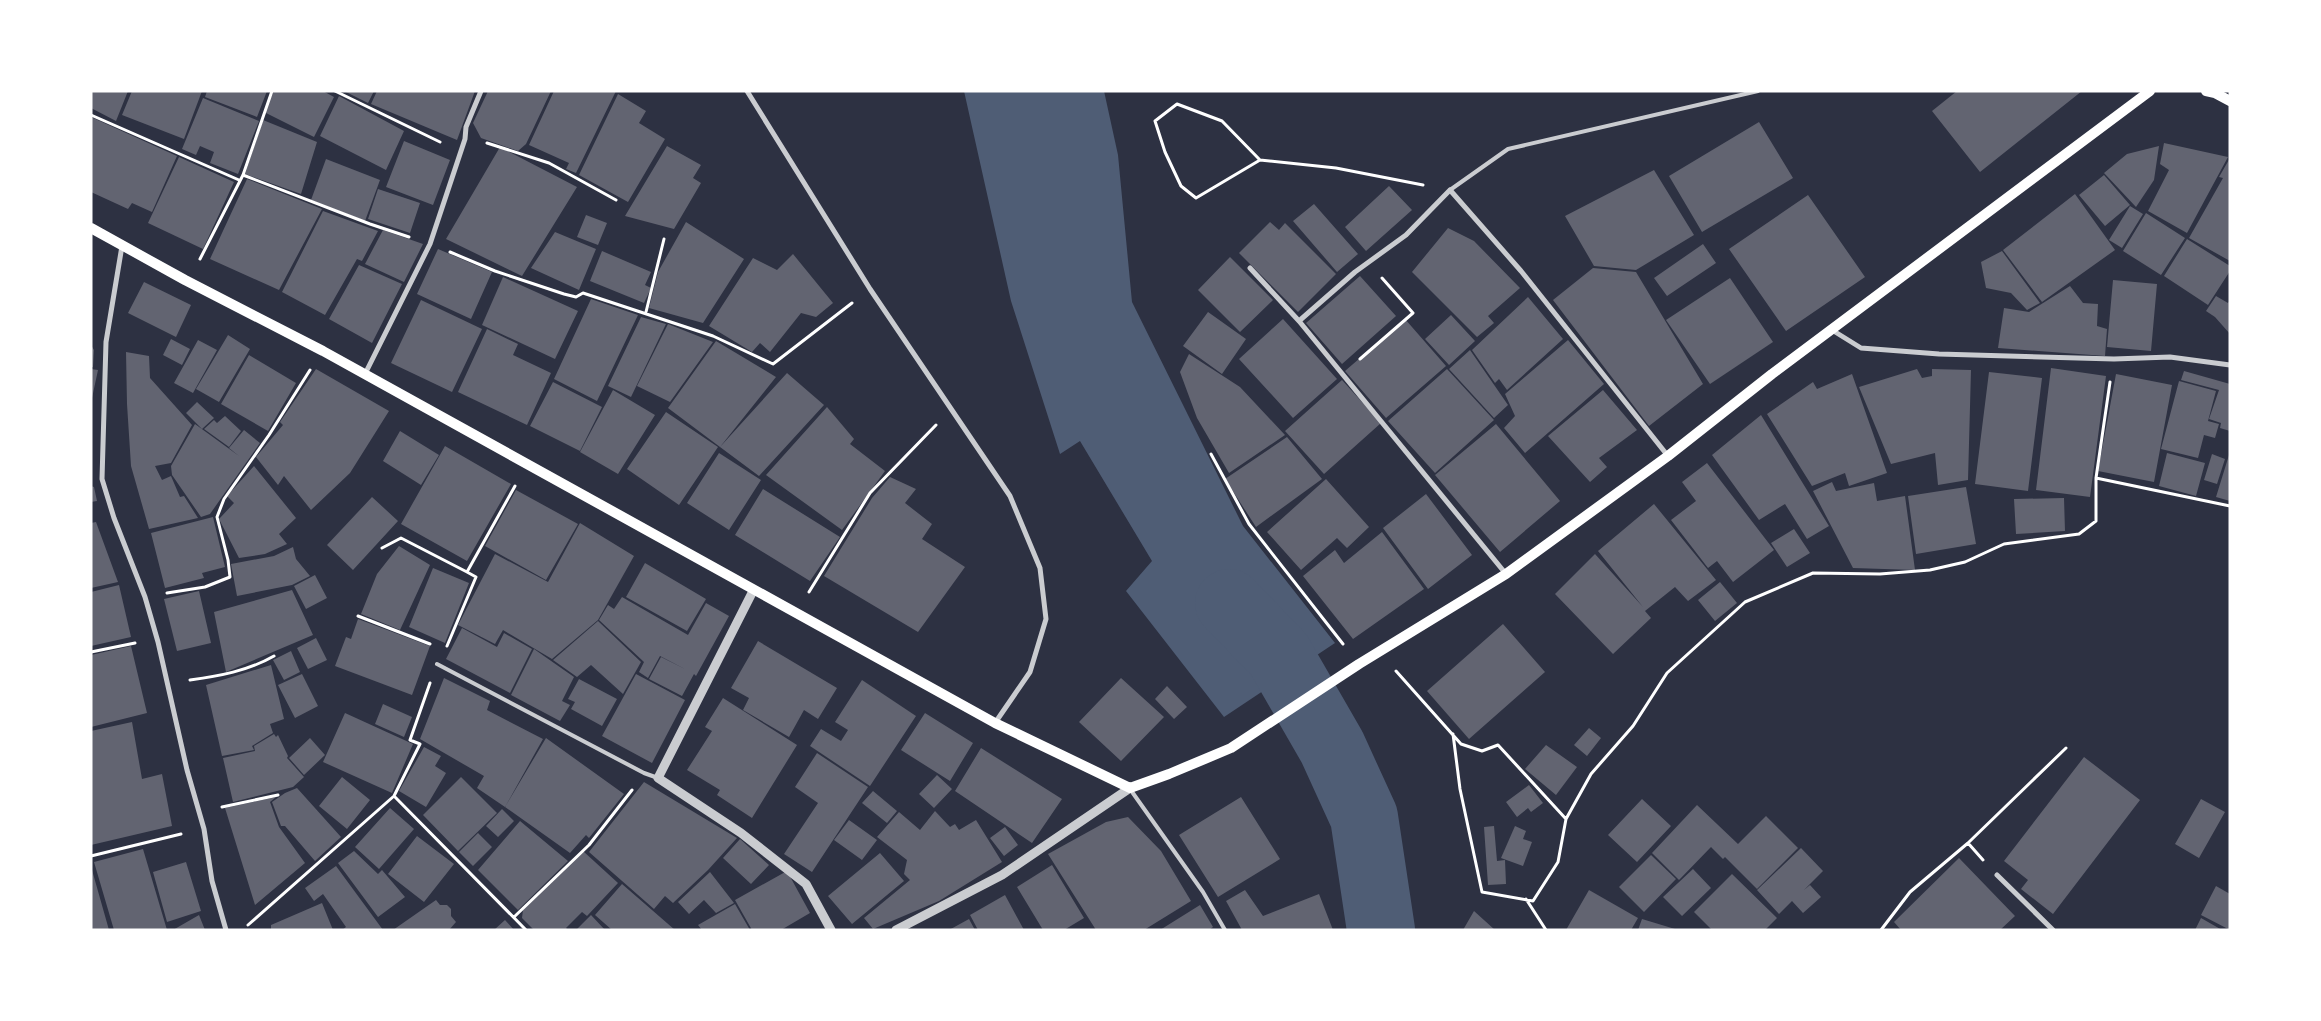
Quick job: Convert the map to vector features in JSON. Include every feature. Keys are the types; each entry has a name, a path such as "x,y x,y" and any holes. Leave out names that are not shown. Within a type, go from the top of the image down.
{"main road":[{"path":"91,228 323,351 753,591 995,723 1130,788 1231,748 1359,664 1506,574 1668,456 1772,374 2150,91"},
{"path":"2206,91 2215,93 2230,101"}],"street":[{"path":"364,375 430,244 465,139 466,128 481,91"},
{"path":"747,91 870,289 1010,496 1040,568 1046,619 1030,672 995,723"},
{"path":"1299,321 1368,263 1406,235 1450,190 1521,271 1668,456"},
{"path":"122,246 106,342 102,479 114,518 145,597 158,642 187,770 204,829 212,881 226,930"},
{"path":"1250,268 1299,321 1506,574"},
{"path":"1832,330 1861,348 1939,354 2114,359 2170,358 2230,364"},
{"path":"753,591 658,778 742,833 806,884 831,930"},
{"path":"896,930 1002,875 1130,788"},
{"path":"1997,875 2053,930"}],"lane":[{"path":"1450,190 1508,149 1758,91"},
{"path":"437,664 644,773 658,778"},
{"path":"1130,788 1203,892 1225,930"}],"path":[{"path":"186,280 203,256 243,175 272,91"},
{"path":"335,91 449,145 465,139 497,144 549,164 616,200"},
{"path":"1260,160 1222,121 1177,104 1155,121 1165,152 1181,186 1196,198 1260,160 1336,168 1450,190"},
{"path":"91,115 239,180"},
{"path":"243,175 370,224 430,244 495,271 564,294 576,297 583,293 646,312 713,336 773,364 870,289"},
{"path":"646,312 664,239"},
{"path":"1343,374 1413,312 1368,263"},
{"path":"145,597 205,588 230,577 228,560 217,517 224,499 323,351"},
{"path":"1453,734 1460,789 1482,892 1532,901 1558,862 1566,819 1591,774 1633,726 1667,672 1745,602 1814,573 1880,574 1930,570 1965,562 2004,544 2079,534 2096,521 2096,478 2114,359"},
{"path":"794,613 870,494 951,410"},
{"path":"1211,454 1249,524 1359,664"},
{"path":"467,572 527,464"},
{"path":"2096,478 2230,506"},
{"path":"243,930 394,796 420,744 410,740 437,664 476,578 401,538 382,548"},
{"path":"358,616 445,649"},
{"path":"91,652 127,644 158,642"},
{"path":"1379,652 1461,744 1482,751 1498,745 1566,819"},
{"path":"167,683 224,675 262,663 274,656"},
{"path":"1881,930 1910,892 1968,843 2066,748"},
{"path":"514,917 589,845 644,773"},
{"path":"199,812 278,795"},
{"path":"394,796 526,930"},
{"path":"91,856 204,829"},
{"path":"1968,843 1997,875"},
{"path":"1526,899 1546,930"}],"water":[{"path":"964,91 1104,91 1118,155 1132,302 1243,526 1335,643 1224,717 1126,591 1152,561 1080,441 1060,454 1011,301"}],"building":[{"path":"91,91 128,91 116,121 91,108"},
{"path":"132,91 202,91 184,139 122,115"},
{"path":"207,91 267,91 257,117 205,97"},
{"path":"274,91 323,91 334,97 314,137 264,112"},
{"path":"344,91 374,91 368,103"},
{"path":"377,91 475,91 457,140 371,104"},
{"path":"488,91 551,91 526,144 518,151 481,138 473,123"},
{"path":"554,91 616,91 576,173 566,169 569,163 529,145"},
{"path":"1957,91 2082,91 1980,172 1932,111"},
{"path":"618,94 646,111 639,123 665,139 628,202 579,175"},
{"path":"339,96 404,131 386,170 320,136"},
{"path":"203,98 259,121 238,174 210,163 214,152 200,146 196,155 182,149"},
{"path":"91,117 177,156 152,212 132,203 128,209 91,192"},
{"path":"263,120 317,142 301,194 245,174"},
{"path":"1759,122 1793,178 1702,232 1669,176"},
{"path":"404,141 450,160 433,205 386,187"},
{"path":"2164,143 2228,157 2187,233 2148,211 2169,170 2160,164"},
{"path":"667,146 701,165 693,178 701,183 674,229 625,216"},
{"path":"2159,146 2154,180 2136,207 2104,173 2127,154"},
{"path":"500,147 577,187 522,276 446,239"},
{"path":"179,157 234,182 203,249 148,223"},
{"path":"2230,158 2230,261 2189,238 2223,178 2219,177"},
{"path":"326,159 380,180 365,221 311,200"},
{"path":"1654,170 1694,235 1636,270 1594,266 1565,216"},
{"path":"2104,175 2130,205 2105,226 2079,195"},
{"path":"247,179 322,209 279,290 210,259"},
{"path":"1389,186 1412,210 1366,251 1345,227"},
{"path":"378,189 420,203 410,233 368,219"},
{"path":"2075,194 2115,250 2042,302 2003,250"},
{"path":"1808,195 1865,277 1786,331 1729,249"},
{"path":"1314,204 1358,254 1337,272 1293,221"},
{"path":"2130,206 2143,214 2122,248 2109,240"},
{"path":"323,211 378,231 362,261 357,259 325,315 282,292"},
{"path":"2146,213 2185,238 2161,275 2123,251"},
{"path":"586,215 607,223 598,245 577,237"},
{"path":"686,222 744,259 703,323 649,308 658,272"},
{"path":"1270,222 1279,230 1285,223 1336,274 1298,312 1239,253"},
{"path":"1448,228 1474,241 1520,288 1488,316 1494,323 1477,337 1412,272"},
{"path":"383,230 423,244 404,282 365,264"},
{"path":"555,232 596,249 579,290 531,268"},
{"path":"2187,239 2230,266 2230,271 2208,305 2164,276"},
{"path":"1703,244 1716,263 1667,296 1654,278"},
{"path":"438,249 492,272 471,319 417,294"},
{"path":"602,251 651,272 645,285 651,288 644,303 590,281"},
{"path":"2002,251 2040,303 2027,310 2011,293 1986,288 1981,262"},
{"path":"793,254 833,303 816,317 801,313 770,352 760,343 752,352 709,326 753,258 777,270"},
{"path":"1230,257 1273,300 1240,332 1198,290"},
{"path":"359,265 402,284 372,343 329,319"},
{"path":"1593,268 1636,272 1703,384 1649,426 1553,300"},
{"path":"1360,276 1396,316 1342,364 1306,323"},
{"path":"503,277 578,311 555,359 482,325"},
{"path":"1730,278 1773,342 1710,384 1666,320"},
{"path":"2113,280 2157,284 2151,351 2107,347"},
{"path":"144,282 191,305 176,337 128,313"},
{"path":"2070,286 2083,303 2098,304 2097,326 2107,329 2105,356 1998,348 2004,308 2029,312"},
{"path":"2216,296 2228,303 2230,300 2230,334 2215,317 2206,311"},
{"path":"1528,297 1563,339 1507,390 1499,379 1495,383 1472,350"},
{"path":"591,299 638,315 597,401 554,379"},
{"path":"421,300 482,329 452,392 391,363"},
{"path":"1208,312 1246,339 1222,374 1183,346"},
{"path":"1451,315 1475,341 1449,365 1425,339"},
{"path":"641,317 666,324 631,397 608,386"},
{"path":"1283,319 1337,379 1293,418 1239,359"},
{"path":"1405,319 1446,366 1386,418 1345,371"},
{"path":"668,324 713,342 670,402 637,386"},
{"path":"487,329 518,344 513,355 551,373 527,425 458,392"},
{"path":"228,335 250,349 219,402 196,389"},
{"path":"171,339 190,349 182,365 163,355"},
{"path":"198,340 217,350 193,393 174,383"},
{"path":"1568,340 1604,384 1525,453 1504,428 1515,416 1505,394"},
{"path":"716,341 776,377 720,447 668,408"},
{"path":"91,345 94,350 93,367 91,367"},
{"path":"1470,350 1508,405 1494,418 1449,369"},
{"path":"126,352 149,356 150,378 192,425 171,463 155,466 162,480 171,476 180,497 184,496 198,518 149,529 131,466"},
{"path":"1189,354 1240,387 1285,435 1229,473 1197,418 1180,372"},
{"path":"249,355 296,383 268,431 221,404"},
{"path":"2051,368 2106,376 2090,497 2036,490"},
{"path":"91,369 98,370 92,398 91,398"},
{"path":"316,369 389,411 350,473 311,510 284,476 278,485 256,457 283,425 280,422"},
{"path":"1447,369 1494,420 1435,473 1388,421"},
{"path":"1917,369 1922,378 1932,376 1932,369 1971,370 1968,480 1938,485 1935,453 1891,464 1859,387"},
{"path":"2184,371 2230,384 2230,431 2220,428 2221,423 2209,419 2219,390 2181,380"},
{"path":"1989,372 2042,378 2028,491 1975,484"},
{"path":"787,373 824,405 759,476 720,447"},
{"path":"1852,374 1887,473 1849,486 1845,473 1812,486 1767,414 1813,382 1817,389"},
{"path":"2116,374 2172,385 2154,482 2098,471"},
{"path":"1342,380 1381,423 1324,474 1285,431"},
{"path":"2179,381 2216,391 2208,421 2219,424 2215,438 2204,435 2198,458 2161,449"},
{"path":"553,382 602,407 580,451 530,426"},
{"path":"613,390 655,415 618,474 580,452"},
{"path":"1603,390 1637,430 1599,458 1607,467 1590,482 1548,436"},
{"path":"197,402 214,418 202,429 186,413"},
{"path":"827,407 854,439 850,444 885,471 842,530 766,475"},
{"path":"666,412 718,447 679,505 627,469"},
{"path":"1761,415 1829,526 1807,539 1785,504 1759,520 1712,455"},
{"path":"225,416 241,431 229,447 204,429 214,420 217,423"},
{"path":"195,424 239,456 229,448 244,430 260,443 210,514 201,517 172,475 171,466"},
{"path":"1496,424 1560,501 1500,552 1435,475"},
{"path":"400,431 439,455 421,485 383,461"},
{"path":"1287,437 1322,479 1256,527 1225,479"},
{"path":"445,446 511,484 467,561 401,524"},
{"path":"719,453 761,480 729,530 687,503"},
{"path":"2167,453 2205,463 2196,496 2159,486"},
{"path":"2212,454 2225,459 2217,484 2204,480"},
{"path":"2230,455 2230,501 2216,497"},
{"path":"1707,463 1774,550 1733,582 1717,561 1708,568 1671,520 1696,501 1682,482"},
{"path":"254,466 296,518 279,534 287,544 265,554 239,558 219,519 234,503 227,496"},
{"path":"890,477 916,489 905,503 932,524 922,539 965,567 918,632 824,576 872,498"},
{"path":"1326,479 1369,527 1347,548 1337,538 1301,570 1267,532"},
{"path":"1832,482 1836,491 1874,483 1877,501 1905,496 1915,570 1853,568 1813,491"},
{"path":"91,486 94,487 97,501 91,502"},
{"path":"1966,487 1976,544 1916,554 1908,496"},
{"path":"763,489 840,537 810,581 735,535"},
{"path":"516,490 578,524 546,580 485,546"},
{"path":"1426,494 1472,555 1428,589 1383,528"},
{"path":"372,497 398,521 353,570 327,545"},
{"path":"2064,498 2065,531 2016,534 2014,499"},
{"path":"1654,504 1716,580 1688,601 1675,587 1645,611 1651,618 1613,654 1555,594 1595,554 1643,607 1598,551"},
{"path":"213,517 225,567 202,573 204,578 165,588 151,533"},
{"path":"96,522 118,582 91,588 91,523"},
{"path":"580,523 634,556 598,620 552,659 503,630 495,644 458,625 495,554 548,582"},
{"path":"1794,529 1810,553 1787,567 1771,543"},
{"path":"1382,532 1424,589 1353,639 1303,576 1335,550 1344,563"},
{"path":"399,546 430,565 400,630 361,614 377,574"},
{"path":"293,547 296,559 310,576 292,585 237,596 231,564 274,556"},
{"path":"645,563 706,599 687,631 626,597"},
{"path":"433,568 469,583 445,643 409,627"},
{"path":"315,575 327,598 306,609 294,586"},
{"path":"1720,582 1737,603 1715,621 1698,600"},
{"path":"119,585 131,637 91,646 91,592"},
{"path":"292,590 313,635 226,672 214,612"},
{"path":"199,591 211,643 177,651 164,599"},
{"path":"622,597 688,635 706,603 729,616 696,676 694,674 682,696 649,679 661,657 685,669 660,656 648,678 639,672 644,662 599,620 608,605 614,609"},
{"path":"358,619 430,646 412,695 335,666 346,637 351,639"},
{"path":"598,621 641,662 623,694 591,665 577,677 553,660"},
{"path":"1503,624 1545,672 1469,739 1427,691"},
{"path":"462,628 497,647 504,633 532,649 510,693 446,659"},
{"path":"316,638 327,660 308,669 297,648"},
{"path":"758,641 837,688 818,719 804,710 789,737 743,710 749,698 731,688"},
{"path":"131,646 147,713 91,727 91,655"},
{"path":"534,649 574,677 562,701 570,705 560,721 511,695"},
{"path":"291,651 300,672 284,680 273,660"},
{"path":"271,665 284,719 270,724 273,733 252,746 254,750 222,756 206,685"},
{"path":"302,674 318,706 295,718 278,685"},
{"path":"636,674 685,700 652,763 602,736"},
{"path":"444,678 490,701 487,710 543,739 505,807 477,788 484,776 420,739"},
{"path":"1121,678 1164,717 1121,761 1079,722"},
{"path":"579,679 617,699 602,726 571,709 575,702 568,699"},
{"path":"862,680 916,716 870,786 810,746 821,729 841,741 848,730 835,722"},
{"path":"1167,686 1187,707 1174,719 1155,699"},
{"path":"723,698 797,745 752,818 717,795 720,790 687,770 712,731 705,727"},
{"path":"383,704 412,717 404,737 375,724"},
{"path":"345,713 413,744 392,793 323,762"},
{"path":"925,713 973,743 950,781 901,750"},
{"path":"132,722 142,779 162,774 172,826 91,845 91,731"},
{"path":"1589,728 1601,738 1587,756 1574,745"},
{"path":"274,734 276,737 278,735 288,756 287,758 304,777 293,787 233,802 223,758 255,751 254,746"},
{"path":"310,738 325,755 304,775 289,758"},
{"path":"546,738 624,794 589,838 586,835 570,853 505,807"},
{"path":"1546,745 1577,767 1556,795 1525,769"},
{"path":"424,747 441,756 435,766 446,773 426,807 399,791"},
{"path":"981,748 1062,799 1032,843 955,791"},
{"path":"817,753 868,787 812,872 784,854 818,803 795,787"},
{"path":"2084,757 2140,800 2053,914 2021,889 2028,880 2004,861"},
{"path":"937,775 952,789 934,808 919,794"},
{"path":"342,777 370,800 347,829 319,806"},
{"path":"461,777 497,813 458,851 423,815"},
{"path":"644,782 737,838 708,870 673,903 665,896 654,909 589,852"},
{"path":"1529,785 1543,803 1531,812 1528,808 1517,817 1506,802"},
{"path":"297,788 341,837 315,861 285,826 281,826 272,802 285,793"},
{"path":"873,791 897,811 887,823 862,803"},
{"path":"276,797 270,802 279,827 305,863 255,905 225,808"},
{"path":"1241,797 1280,859 1218,897 1179,835"},
{"path":"1642,799 1671,826 1637,862 1608,835"},
{"path":"2201,799 2225,812 2199,858 2175,844"},
{"path":"1697,805 1738,844 1766,816 1798,848 1757,889 1725,857 1723,859 1711,847 1679,880 1652,853"},
{"path":"390,808 414,829 379,869 355,847"},
{"path":"502,809 514,821 498,837 486,826"},
{"path":"935,811 950,827 955,824 959,830 976,820 1002,862 939,901 873,929 864,918 910,880 904,874 907,860 877,837 899,812 920,830"},
{"path":"1128,817 1161,851 1191,901 1144,930 1096,930 1048,854 1106,822"},
{"path":"849,820 877,840 862,860 834,840"},
{"path":"520,821 568,861 518,910 478,870"},
{"path":"1494,826 1497,861 1505,860 1506,884 1488,885 1484,827"},
{"path":"1515,826 1526,831 1523,839 1532,842 1523,866 1501,858"},
{"path":"1005,827 1018,845 1004,856 990,838"},
{"path":"478,833 492,847 473,866 459,852"},
{"path":"417,836 454,864 424,902 388,874"},
{"path":"740,839 769,865 751,884 723,858"},
{"path":"1801,848 1823,871 1804,890 1810,885 1821,897 1803,913 1792,901 1779,914 1757,890"},
{"path":"143,849 167,930 114,930 94,862"},
{"path":"354,851 378,874 382,870 405,897 378,917 338,863"},
{"path":"583,851 618,883 587,916 582,912 566,928 568,930 534,930 522,918 523,910"},
{"path":"880,853 904,881 852,924 828,896"},
{"path":"1651,855 1676,879 1644,912 1619,887"},
{"path":"1959,858 2015,916 2000,930 1901,930 1894,922"},
{"path":"186,862 201,911 167,922 153,872"},
{"path":"1052,865 1084,918 1064,930 1043,930 1017,887"},
{"path":"336,866 383,930 342,930 346,927 323,894 314,901 305,888"},
{"path":"1693,869 1711,888 1682,916 1663,897"},
{"path":"92,870 109,930 91,930"},
{"path":"787,871 810,913 781,930 752,930 735,900"},
{"path":"710,872 734,903 716,913 704,900 689,914 678,902"},
{"path":"1732,874 1777,918 1765,930 1712,930 1694,912"},
{"path":"622,884 675,930 612,930 595,915"},
{"path":"2216,886 2230,894 2230,930 2201,915"},
{"path":"1245,890 1263,916 1319,894 1333,930 1242,930 1226,901"},
{"path":"1589,890 1638,918 1631,930 1566,930"},
{"path":"1005,895 1024,930 978,930 970,915"},
{"path":"436,900 440,905 447,905 451,909 451,916 456,922 449,930 393,930"},
{"path":"322,903 333,930 271,930 271,925"},
{"path":"735,904 750,930 702,930 698,925"},
{"path":"1200,905 1213,927 1209,930 1160,930"},
{"path":"1474,911 1495,930 1463,930"},
{"path":"199,915 205,930 173,930"},
{"path":"591,915 605,930 576,930"},
{"path":"2201,918 2222,930 2195,930"},
{"path":"969,919 975,930 949,930"},
{"path":"1642,919 1675,929 1675,930 1638,930"},
{"path":"505,920 514,930 494,930"}],"waterway":[{"path":"1229,603 1279,655 1332,747 1364,817 1381,930"}]}
